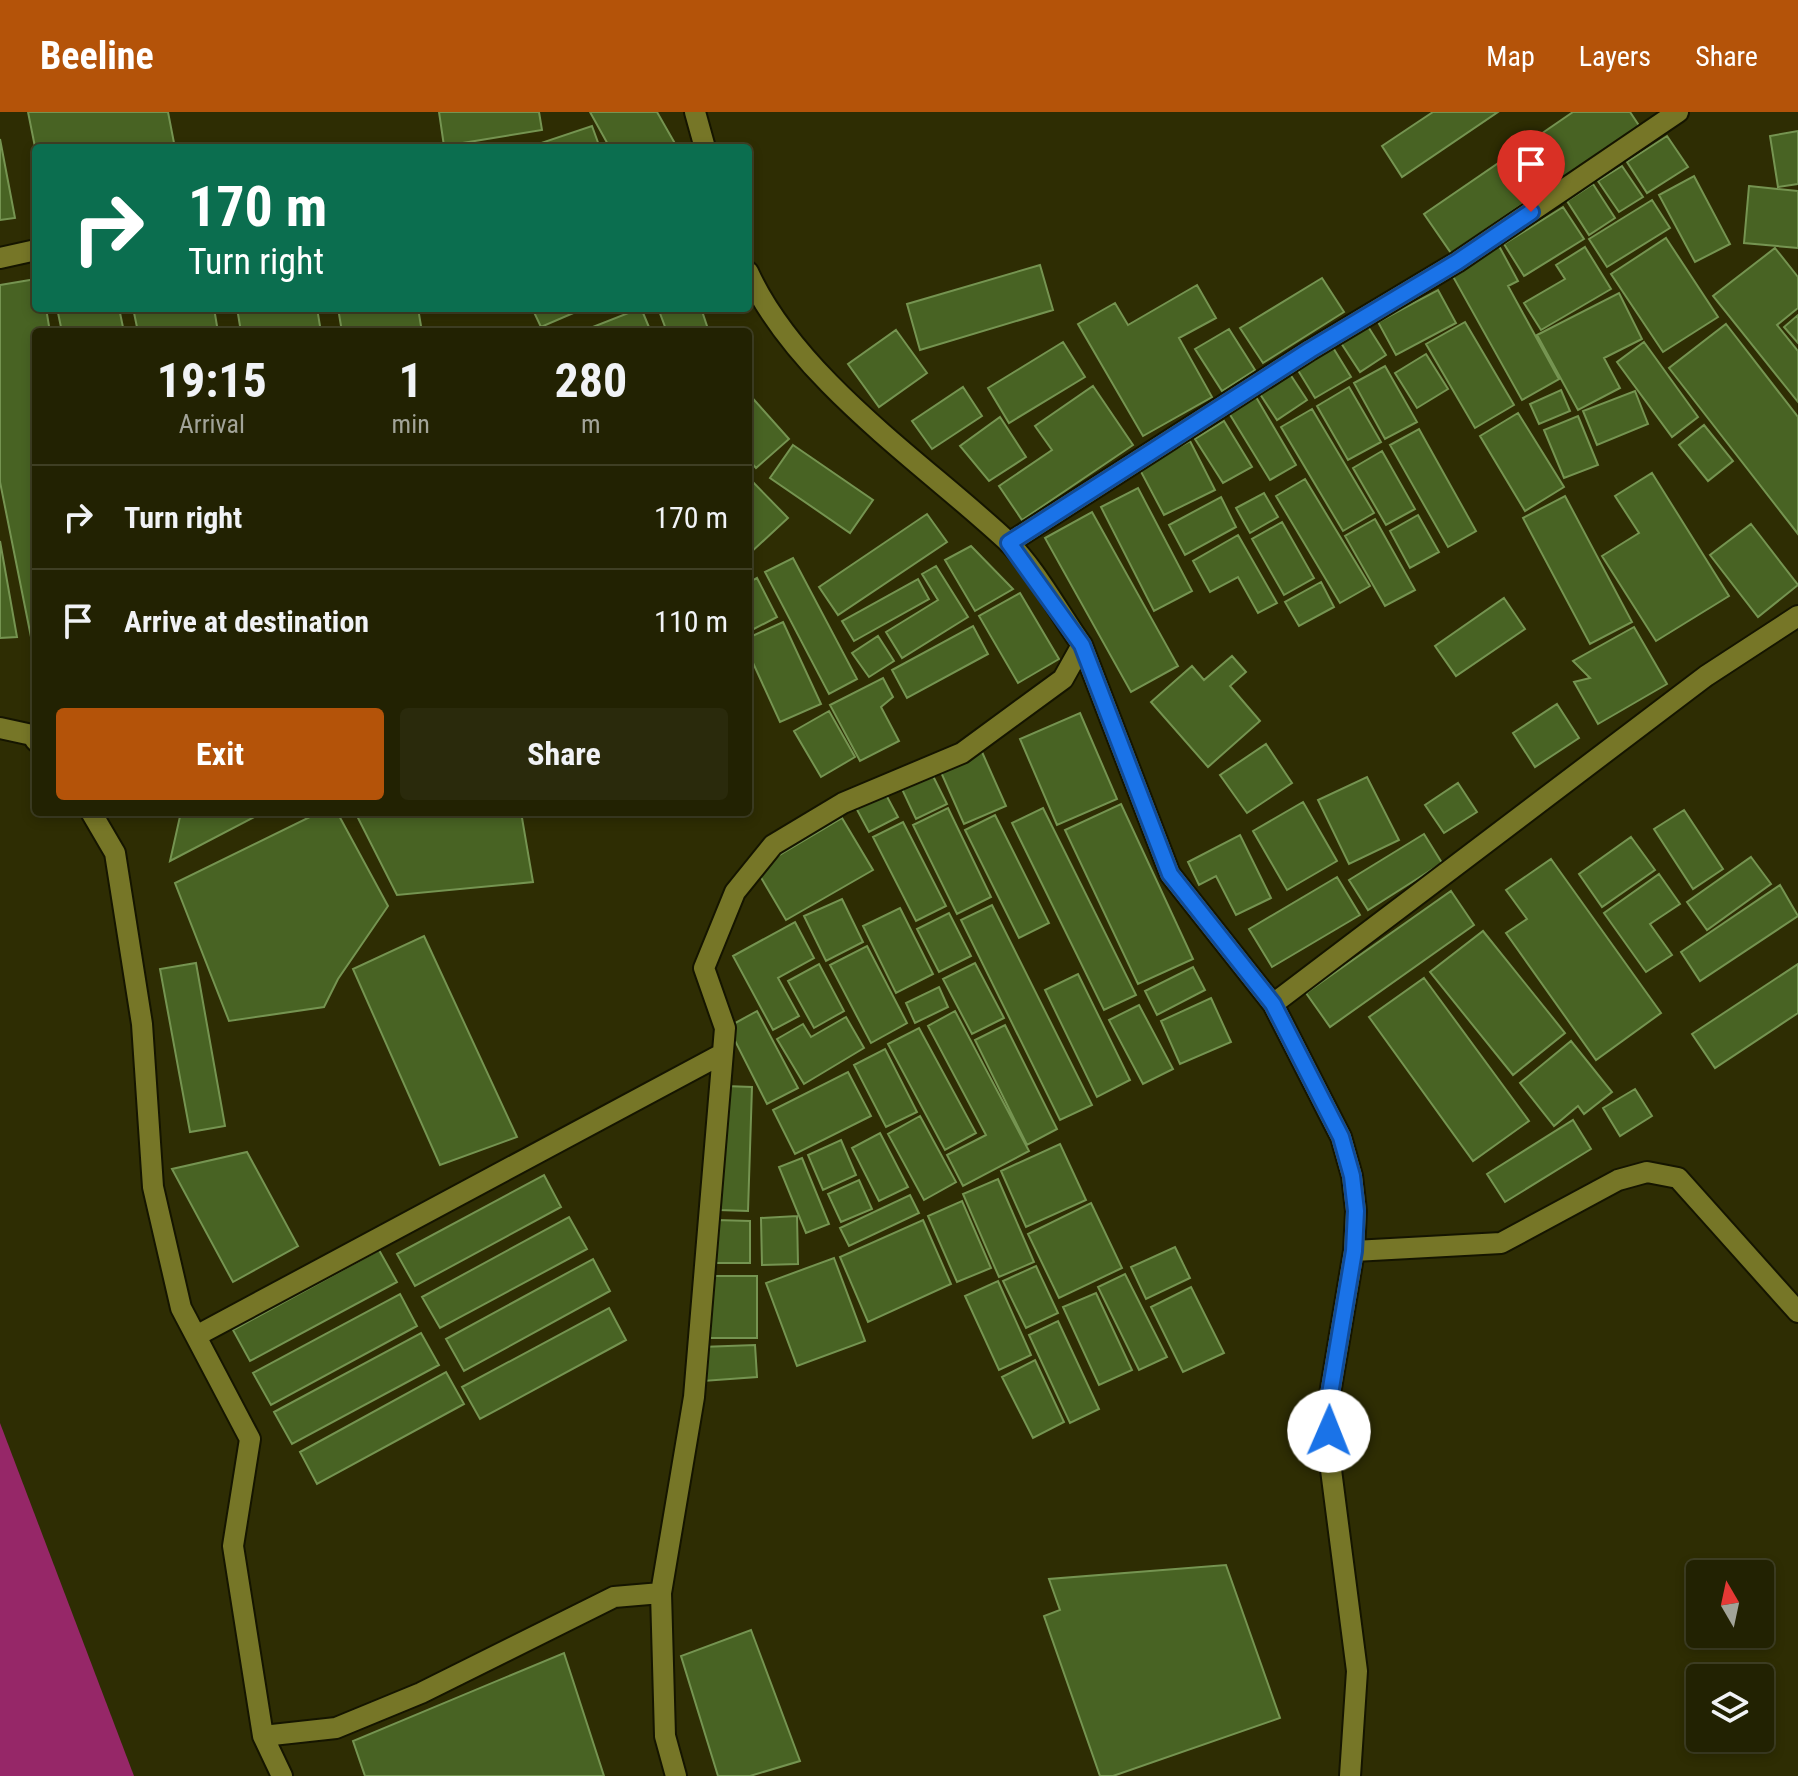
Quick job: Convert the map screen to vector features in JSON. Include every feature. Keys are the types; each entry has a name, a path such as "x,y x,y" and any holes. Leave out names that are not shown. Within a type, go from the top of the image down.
{"street":[{"path":"695,112 704,144"},
{"path":"1009,543 1310,350 1457,262 1678,112"},
{"path":"0,258 32,251"},
{"path":"752,281 808,360 927,474 1009,543 1082,645 1170,874 1273,1004 1341,1137 1352,1176 1356,1211 1354,1251 1329,1400 1330,1462 1357,1671 1350,1776"},
{"path":"1273,1004 1706,676 1798,616"},
{"path":"676,1776 665,1736 661,1593 694,1397 725,1028 704,968 735,892 773,845 843,803 962,753 1063,679 1082,645"},
{"path":"0,728 32,735"},
{"path":"93,816 115,853 142,1024 153,1187 181,1308 250,1439 233,1546 263,1736 282,1776"},
{"path":"196,1336 722,1054"},
{"path":"1354,1251 1501,1243 1618,1180 1647,1172 1678,1178 1798,1312"},
{"path":"263,1736 336,1728 421,1693 614,1597 661,1593"}],"shaded area":[{"path":"0,1423 134,1776 0,1776"}],"building":[{"path":"28,112 168,112 174,144 34,144"},
{"path":"439,112 539,112 542,130 444,144"},
{"path":"590,112 657,112 675,144 608,144"},
{"path":"1433,112 1498,112 1402,177 1382,146"},
{"path":"1573,112 1630,112 1640,127 1552,186 1525,145"},
{"path":"592,126 599,144 541,144"},
{"path":"1798,131 1798,184 1778,187 1770,136"},
{"path":"1667,136 1688,167 1647,193 1627,162"},
{"path":"0,139 15,218 0,220"},
{"path":"1516,151 1543,190 1451,253 1424,214"},
{"path":"1622,166 1643,197 1619,212 1598,181"},
{"path":"1694,176 1730,244 1695,262 1659,195"},
{"path":"1593,184 1615,218 1589,235 1567,201"},
{"path":"1749,186 1798,191 1798,248 1744,243"},
{"path":"1652,200 1670,228 1607,267 1589,239"},
{"path":"1563,207 1584,239 1524,276 1504,244"},
{"path":"1666,238 1718,317 1663,352 1611,274"},
{"path":"1499,246 1518,281 1508,286 1559,379 1522,400 1451,273"},
{"path":"1585,247 1611,289 1541,330 1524,303 1565,279 1556,265"},
{"path":"1775,248 1798,277 1798,308 1777,325 1798,351 1798,402 1713,296"},
{"path":"1040,265 1053,310 920,350 907,304"},
{"path":"1322,278 1344,312 1263,363 1240,328"},
{"path":"32,280 32,312 47,312 49,328 32,328 32,642 0,482 0,285"},
{"path":"1197,285 1216,318 1179,338 1212,397 1143,436 1078,324 1115,303 1128,325"},
{"path":"1438,290 1456,323 1396,355 1378,322"},
{"path":"1619,293 1642,339 1604,358 1620,388 1578,410 1537,335"},
{"path":"58,312 120,312 123,328 61,328"},
{"path":"134,312 215,312 217,328 137,328"},
{"path":"238,312 318,312 320,328 240,328"},
{"path":"339,312 419,312 421,328 341,328"},
{"path":"534,312 576,312 541,327"},
{"path":"631,312 643,312 649,328 590,328"},
{"path":"660,312 702,312 708,328 666,328"},
{"path":"1798,315 1798,343 1784,327"},
{"path":"1465,322 1514,405 1475,428 1426,344"},
{"path":"1726,324 1798,417 1798,534 1669,368"},
{"path":"1367,325 1386,355 1360,372 1341,343"},
{"path":"1229,329 1255,370 1222,391 1195,349"},
{"path":"896,330 927,373 879,407 848,364"},
{"path":"1063,342 1085,377 1009,423 988,388"},
{"path":"1644,342 1698,417 1672,437 1617,362"},
{"path":"1332,346 1351,377 1315,398 1296,367"},
{"path":"1426,354 1448,389 1417,408 1395,373"},
{"path":"1385,366 1417,422 1385,439 1354,383"},
{"path":"1288,371 1307,400 1277,420 1258,391"},
{"path":"1093,386 1133,445 1022,520 999,486 1052,450 1035,426"},
{"path":"963,387 982,416 932,449 912,421"},
{"path":"1349,387 1381,442 1348,460 1317,406"},
{"path":"1561,390 1570,411 1539,424 1530,404"},
{"path":"1635,391 1648,424 1597,445 1583,411"},
{"path":"752,397 789,439 756,468 752,464"},
{"path":"1256,397 1296,465 1270,480 1229,413"},
{"path":"1312,409 1374,513 1343,531 1281,427"},
{"path":"1518,413 1564,487 1525,511 1480,436"},
{"path":"1578,416 1598,465 1564,478 1544,430"},
{"path":"1000,417 1026,457 989,481 960,446"},
{"path":"1224,421 1252,467 1223,483 1195,439"},
{"path":"1704,425 1733,461 1708,481 1679,445"},
{"path":"1419,429 1476,531 1448,547 1390,445"},
{"path":"1190,441 1215,490 1164,515 1139,468"},
{"path":"793,445 873,500 850,533 770,478"},
{"path":"1382,451 1415,509 1386,525 1353,468"},
{"path":"1652,473 1729,596 1656,641 1602,556 1639,533 1615,496"},
{"path":"1305,479 1370,586 1340,603 1276,496"},
{"path":"752,481 788,518 752,551"},
{"path":"1138,488 1192,591 1154,611 1101,507"},
{"path":"1264,493 1278,517 1250,533 1236,508"},
{"path":"1565,496 1632,622 1590,644 1523,518"},
{"path":"1221,497 1236,527 1185,555 1169,525"},
{"path":"1092,512 1178,666 1131,692 1045,538"},
{"path":"927,514 947,542 838,615 819,587"},
{"path":"1418,515 1439,552 1410,568 1390,531"},
{"path":"1375,519 1415,590 1385,606 1345,536"},
{"path":"1282,522 1314,578 1284,595 1252,539"},
{"path":"1751,524 1798,585 1758,617 1710,555"},
{"path":"1238,535 1277,603 1258,613 1238,577 1210,592 1193,561"},
{"path":"0,541 17,637 0,638"},
{"path":"971,546 1013,589 975,611 945,560"},
{"path":"793,558 857,679 829,694 765,572"},
{"path":"936,566 968,617 902,658 886,632 938,600 922,574"},
{"path":"757,578 777,617 752,630 752,581"},
{"path":"918,579 929,599 854,641 842,621"},
{"path":"1321,582 1334,607 1299,626 1285,602"},
{"path":"1020,593 1059,659 1018,683 979,616"},
{"path":"1504,598 1525,629 1456,676 1435,646"},
{"path":"783,622 821,704 780,722 752,661 752,636"},
{"path":"973,626 988,654 907,698 892,670"},
{"path":"1634,627 1667,684 1598,724 1574,682 1590,678 1573,661"},
{"path":"878,636 894,661 869,677 852,653"},
{"path":"1232,656 1246,672 1230,686 1260,721 1208,767 1151,702 1192,666 1204,680"},
{"path":"883,678 893,697 881,707 899,741 860,761 830,705"},
{"path":"1557,704 1579,738 1535,767 1513,733"},
{"path":"829,711 855,757 821,777 794,731"},
{"path":"1080,713 1117,799 1057,825 1020,739"},
{"path":"1266,744 1292,783 1247,813 1220,775"},
{"path":"982,752 1006,806 964,824 940,770"},
{"path":"931,772 947,804 916,819 901,787"},
{"path":"1367,777 1399,840 1349,864 1318,800"},
{"path":"1458,783 1477,812 1444,833 1425,805"},
{"path":"884,791 898,817 869,832 855,806"},
{"path":"1303,802 1337,861 1287,890 1253,831"},
{"path":"1121,804 1193,959 1138,984 1065,830"},
{"path":"948,808 991,897 957,914 913,825"},
{"path":"1043,808 1136,995 1104,1010 1012,823"},
{"path":"1684,810 1723,869 1693,889 1654,829"},
{"path":"995,815 1049,923 1019,938 965,830"},
{"path":"180,816 256,816 170,861"},
{"path":"312,816 339,816 388,906 338,979 324,1007 229,1021 175,883"},
{"path":"357,816 522,816 533,882 397,895"},
{"path":"842,818 873,870 786,920 756,869"},
{"path":"903,822 946,906 916,921 873,837"},
{"path":"1424,834 1442,863 1368,910 1349,880"},
{"path":"1240,835 1271,898 1236,915 1216,876 1199,885 1188,862"},
{"path":"1631,837 1655,870 1602,907 1579,874"},
{"path":"1751,857 1771,884 1707,930 1687,902"},
{"path":"1551,859 1661,1013 1596,1060 1506,933 1527,919 1506,890"},
{"path":"1659,874 1680,904 1650,924 1672,955 1646,972 1604,913"},
{"path":"1337,877 1360,915 1272,967 1249,929"},
{"path":"1780,885 1798,916 1700,981 1681,952"},
{"path":"1451,891 1474,925 1330,1027 1306,993"},
{"path":"842,899 863,942 826,961 804,916"},
{"path":"992,905 1092,1105 1060,1120 961,920"},
{"path":"900,908 933,974 896,993 863,926"},
{"path":"949,913 971,956 939,972 917,929"},
{"path":"795,922 814,958 778,978 799,1016 773,1030 733,956"},
{"path":"1483,931 1565,1033 1513,1075 1430,972"},
{"path":"424,936 517,1137 440,1165 353,969"},
{"path":"867,946 907,1023 871,1043 830,965"},
{"path":"196,963 225,1126 190,1132 160,969"},
{"path":"975,963 1004,1018 972,1034 943,979"},
{"path":"819,964 844,1011 814,1028 788,981"},
{"path":"1798,964 1798,1013 1715,1068 1692,1034"},
{"path":"1193,967 1205,990 1157,1015 1145,991"},
{"path":"1078,974 1130,1080 1097,1097 1045,990"},
{"path":"1424,978 1529,1121 1473,1161 1369,1017"},
{"path":"939,987 948,1007 915,1023 906,1003"},
{"path":"1211,998 1231,1042 1180,1064 1161,1021"},
{"path":"1139,1005 1173,1069 1143,1084 1109,1020"},
{"path":"757,1011 798,1088 767,1104 728,1027"},
{"path":"955,1011 1029,1151 963,1186 947,1155 986,1135 928,1026"},
{"path":"846,1017 864,1048 804,1084 777,1039 803,1024 811,1037"},
{"path":"1005,1025 1057,1129 1027,1145 975,1040"},
{"path":"919,1028 976,1133 945,1150 888,1044"},
{"path":"1571,1041 1612,1092 1584,1114 1578,1106 1554,1126 1520,1083"},
{"path":"885,1049 917,1112 886,1127 854,1065"},
{"path":"848,1072 871,1116 795,1154 773,1110"},
{"path":"725,1086 752,1087 748,1211 719,1210"},
{"path":"1635,1089 1652,1116 1620,1136 1603,1108"},
{"path":"920,1116 956,1182 924,1200 888,1134"},
{"path":"1573,1120 1591,1149 1505,1202 1487,1174"},
{"path":"880,1133 908,1187 879,1201 852,1148"},
{"path":"841,1140 856,1175 823,1190 808,1155"},
{"path":"1060,1144 1086,1200 1026,1227 1001,1171"},
{"path":"247,1152 298,1246 233,1282 172,1169"},
{"path":"802,1158 829,1224 806,1233 779,1167"},
{"path":"544,1175 561,1207 415,1286 397,1254"},
{"path":"998,1179 1034,1262 999,1277 963,1194"},
{"path":"859,1180 872,1209 841,1222 828,1194"},
{"path":"910,1195 919,1213 849,1246 840,1228"},
{"path":"962,1201 991,1268 957,1282 928,1216"},
{"path":"1091,1203 1122,1268 1059,1298 1028,1234"},
{"path":"797,1216 798,1264 762,1265 761,1218"},
{"path":"569,1217 587,1249 440,1328 422,1297"},
{"path":"716,1220 750,1221 750,1263 715,1263"},
{"path":"923,1220 951,1284 868,1322 840,1257"},
{"path":"1175,1247 1190,1278 1146,1299 1131,1267"},
{"path":"379,1250 397,1282 250,1361 233,1330"},
{"path":"834,1258 865,1341 797,1366 766,1283"},
{"path":"593,1259 610,1291 464,1371 446,1339"},
{"path":"1036,1266 1058,1313 1026,1328 1003,1281"},
{"path":"1125,1274 1167,1357 1139,1370 1098,1287"},
{"path":"710,1276 757,1276 757,1338 710,1338"},
{"path":"998,1281 1031,1355 999,1370 965,1296"},
{"path":"1191,1287 1224,1353 1183,1372 1151,1307"},
{"path":"1096,1293 1132,1370 1099,1385 1063,1307"},
{"path":"400,1294 417,1326 271,1405 253,1373"},
{"path":"609,1308 626,1340 480,1419 462,1387"},
{"path":"1058,1321 1099,1409 1070,1423 1029,1335"},
{"path":"421,1333 439,1365 292,1444 274,1412"},
{"path":"755,1345 757,1377 703,1381 701,1347"},
{"path":"1035,1360 1064,1422 1033,1438 1002,1377"},
{"path":"446,1372 464,1404 317,1484 300,1452"},
{"path":"1226,1565 1280,1718 1113,1776 1100,1776 1044,1616 1060,1610 1049,1579"},
{"path":"751,1630 800,1761 750,1776 718,1776 681,1656"},
{"path":"564,1653 604,1776 365,1776 353,1741"}],"route":[{"path":"1329,1431 1329,1400 1354,1251 1356,1211 1352,1176 1341,1137 1273,1004 1170,874 1082,645 1009,543 1310,350 1457,262 1531,212"}]}
